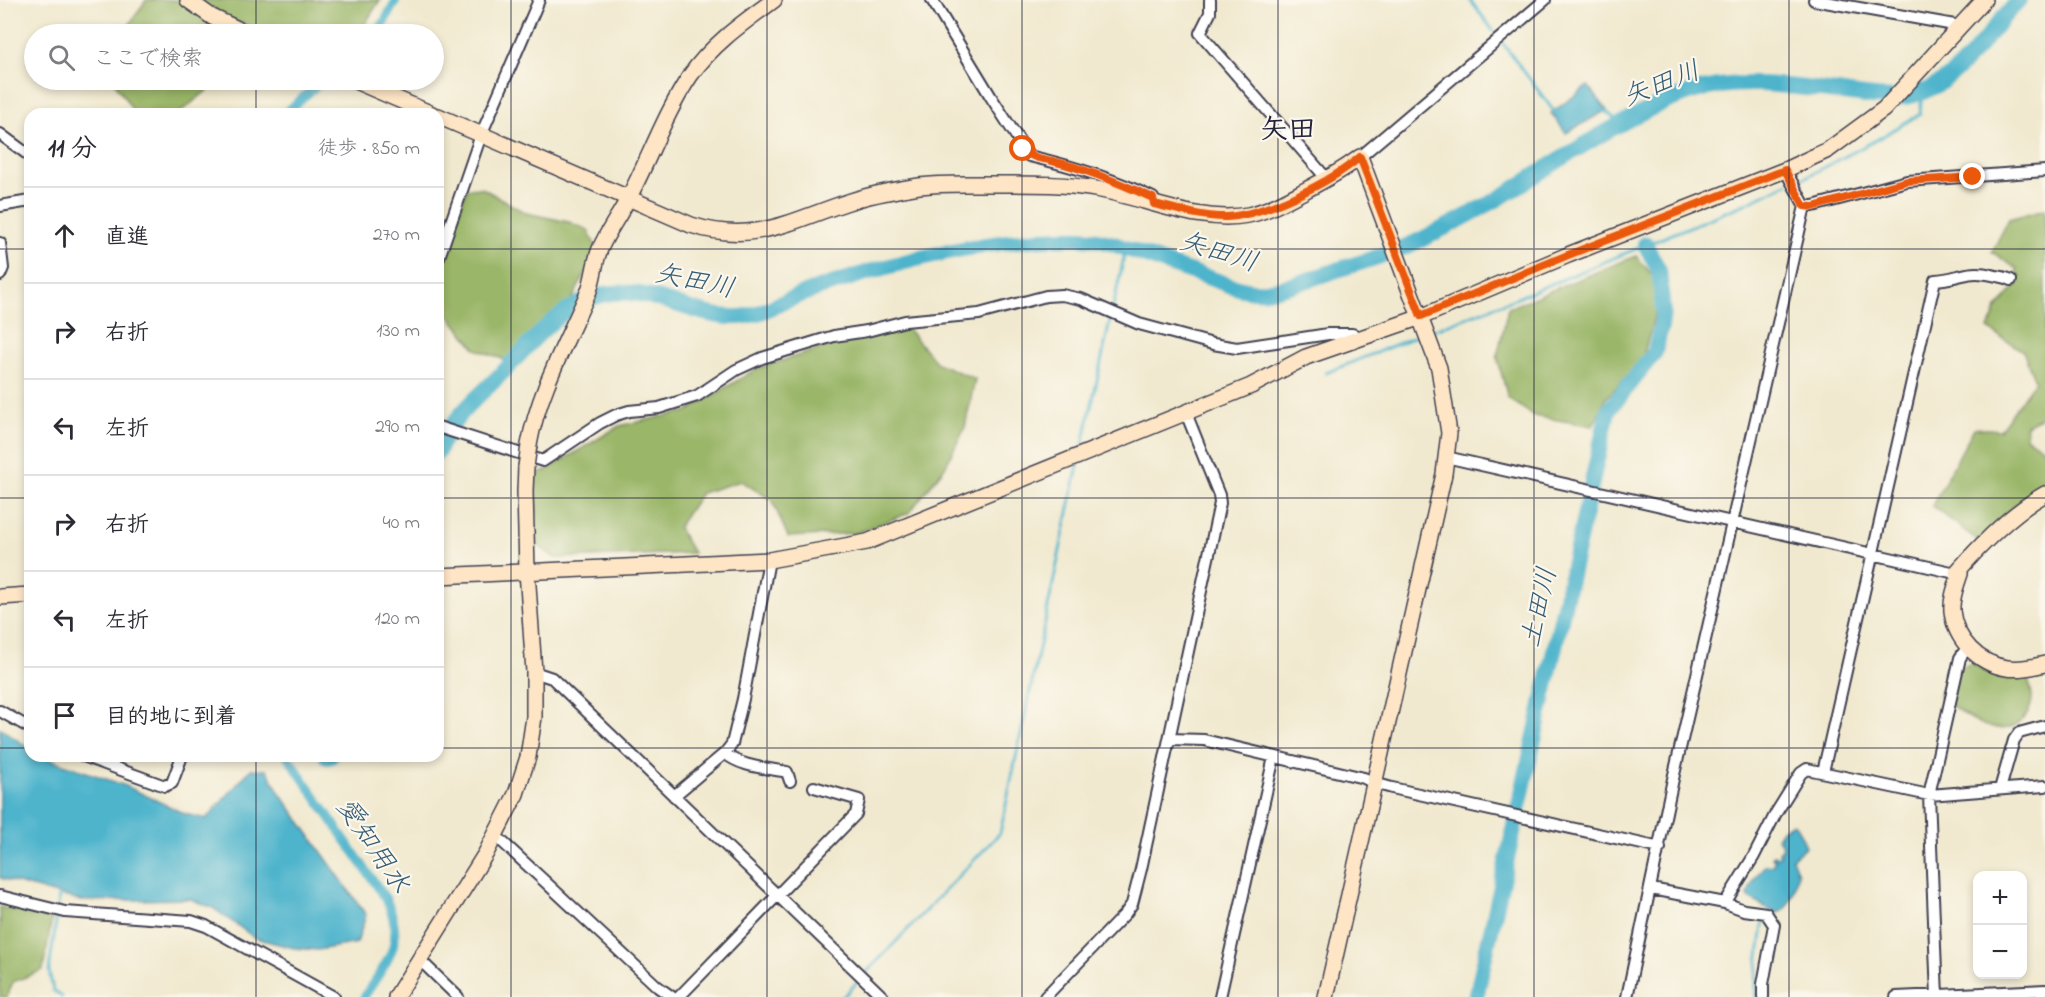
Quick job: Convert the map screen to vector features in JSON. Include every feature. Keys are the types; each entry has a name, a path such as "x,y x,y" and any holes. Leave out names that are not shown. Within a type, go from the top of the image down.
{"street":[{"path":"188,0 212,17 227,24"},
{"path":"444,243 481,135 539,0"},
{"path":"396,997 486,853 516,794 528,757 534,717 534,672 527,571 525,491 529,445 541,402 591,286 598,252 628,198 660,129 691,75 714,48 738,26 774,0"},
{"path":"932,0 1029,156 1107,177 1153,198 1154,204"},
{"path":"1210,0 1210,13 1200,33 1327,179"},
{"path":"444,119 709,231 739,234 774,229 849,201 922,186 1045,184 1100,190 1204,215 1225,217 1248,215 1277,205 1327,179 1360,157 1545,0"},
{"path":"1814,0 1836,2 1960,26"},
{"path":"444,576 769,560 867,542 1251,386 1306,357 1421,316 1568,255 1785,170 1828,150 1884,109 1984,0"},
{"path":"376,90 418,108"},
{"path":"0,134 24,152"},
{"path":"1326,997 1444,474 1449,433 1446,400 1439,368 1360,157"},
{"path":"1627,997 1676,767 1734,522 1804,206 1785,170"},
{"path":"1804,206 1813,207 1907,181 2045,171"},
{"path":"0,207 24,202"},
{"path":"0,243 3,268 0,275"},
{"path":"1824,772 1935,280 1950,279 1975,272 2002,276 2011,280"},
{"path":"444,429 543,461 608,419 629,411 659,408 698,396 736,370 762,357 834,336 867,331 905,321 979,314 1046,296 1062,295 1081,298 1139,324 1213,344 1237,348 1328,334 1352,334 1362,338"},
{"path":"1045,997 1125,915 1132,904 1220,502 1186,413"},
{"path":"1446,457 1960,574"},
{"path":"2045,494 2020,510 1957,572 1960,574 1954,589 1952,610 1958,632 1968,646 1983,659 2001,667 2019,669 2045,664"},
{"path":"674,796 725,753 732,744 769,560"},
{"path":"0,597 24,595"},
{"path":"1937,996 1929,795 1960,658 1968,646"},
{"path":"534,672 552,678 883,997"},
{"path":"0,711 24,725"},
{"path":"2000,789 2014,740 2019,733 2045,726"},
{"path":"1169,739 1204,740 1364,778 1374,783 1660,848"},
{"path":"725,753 730,758 741,762 787,772 790,781"},
{"path":"1220,997 1274,757"},
{"path":"99,762 165,786 172,783 180,762"},
{"path":"1725,903 1754,856 1776,813 1801,774 1807,769 1929,795 2045,786"},
{"path":"679,997 856,814 859,800 814,788"},
{"path":"495,835 658,987 672,997"},
{"path":"1651,889 1725,903 1744,910 1766,914 1774,925 1763,984 1763,997"},
{"path":"0,896 65,912 191,921 206,926 334,997"},
{"path":"419,959 458,997"},
{"path":"1896,997 2045,990"}],"green space":[{"path":"146,0 380,0 365,24 242,24 233,20 233,24 130,24"},
{"path":"119,90 208,90 185,108 131,108"},
{"path":"482,188 526,213 569,222 588,230 596,247 591,263 570,303 540,325 508,361 476,349 444,311 444,257 467,189"},
{"path":"2045,209 2045,415 2027,425 2026,437 2045,450 2045,487 2015,505 1980,542 1932,506 1974,428 2000,430 2035,381 2023,351 1988,329 1997,308 2018,284 2017,269 1992,252 2009,219"},
{"path":"1636,256 1655,278 1656,310 1642,361 1606,398 1593,426 1534,416 1508,398 1497,357 1508,308"},
{"path":"907,328 937,363 975,379 965,427 945,467 909,513 856,533 788,537 772,500 741,481 701,493 678,527 693,553 555,558 536,544 535,474 545,471 619,426 688,411 756,369 828,346"},
{"path":"1973,663 2024,672 2031,689 2032,699 2026,715 2017,724 2006,728 1994,728 1982,724 1939,696 1946,672"},
{"path":"0,907 52,918 43,970 13,982 7,997 0,997"}],"water":[{"path":"1588,86 1607,110 1566,133 1551,113"},
{"path":"0,728 24,745 24,762 58,762 126,786 185,814 206,819 251,769 267,770 280,793 366,915 357,943 318,950 294,948 255,938 213,908 190,899 81,901 0,878"},
{"path":"1793,823 1806,846 1792,858 1798,873 1791,898 1785,908 1775,913 1749,898 1748,894 1760,871 1766,865 1772,866 1775,860 1772,857 1774,855 1780,856 1779,852 1783,848 1777,838 1782,830"}],"waterway":[{"name":"愛知用水","path":"383,24 396,0"},
{"path":"1470,0 1556,114"},
{"name":"矢田川","path":"444,438 464,411 541,332 564,313 592,298 611,293 629,293 719,316 738,317 764,311 825,286 927,256 1019,241 1081,238 1119,246 1240,288 1253,291 1275,290 1376,258 1418,241 1496,200 1614,127 1638,114 1689,93 1706,88 1741,84 1794,87 1886,98 1913,95 1927,90 1940,83 1962,65 2019,0"},
{"name":"愛知用水","path":"291,108 312,90"},
{"path":"1794,181 1878,139 1920,114 1922,92"},
{"path":"1603,109 1622,125"},
{"path":"1431,331 1745,204 1788,183"},
{"name":"土田川","path":"1476,997 1608,411 1655,352 1661,326 1663,313 1659,270 1645,244"},
{"path":"1082,449 1126,248"},
{"path":"1326,373 1422,334"},
{"path":"843,997 1000,833 1079,461"},
{"name":"愛知用水","path":"291,762 386,899 392,914 395,928 392,951 364,997"},
{"path":"58,908 59,893"},
{"path":"57,914 49,971 53,990 62,997"},
{"path":"1756,997 1756,978 1764,918"}],"district":[{"name":"矢田","path":"1288,128"}],"route":[{"path":"1023,149 1029,156 1107,177 1153,198 1154,204 1204,215 1225,217 1248,215 1277,205 1327,179 1360,157 1421,316 1568,255 1785,170 1804,206 1813,207 1907,181 1973,177"}]}
